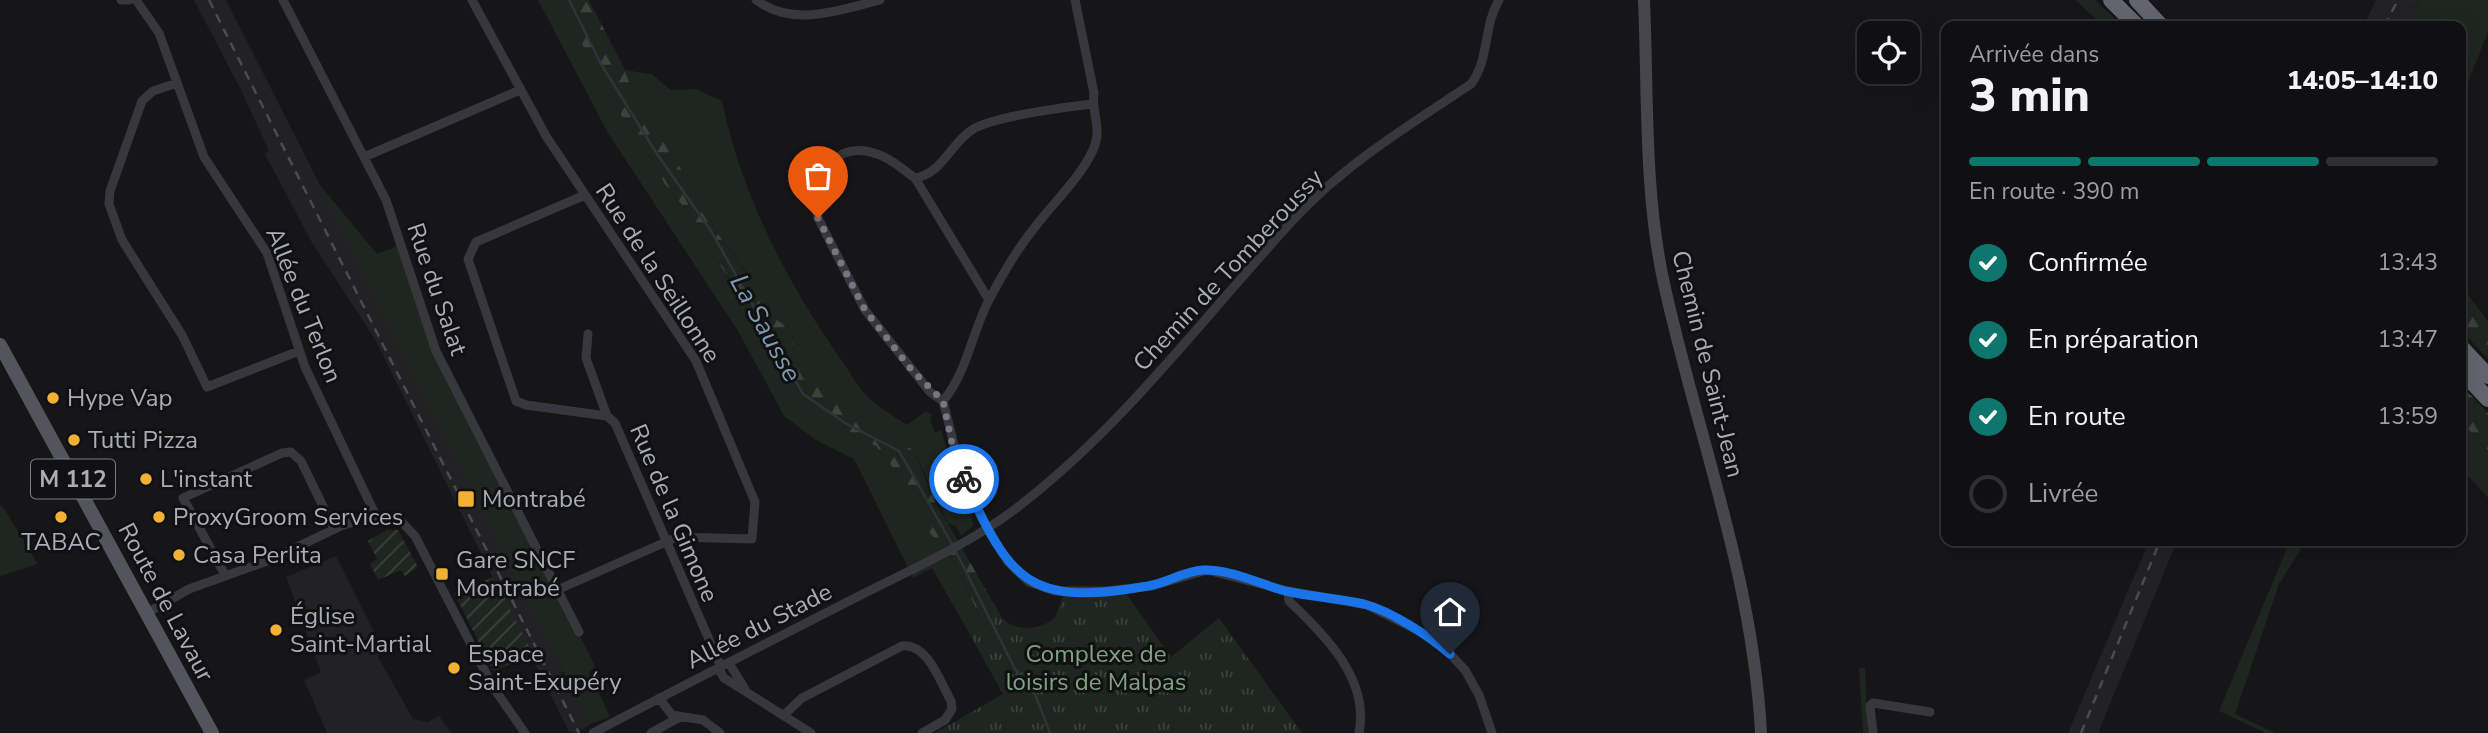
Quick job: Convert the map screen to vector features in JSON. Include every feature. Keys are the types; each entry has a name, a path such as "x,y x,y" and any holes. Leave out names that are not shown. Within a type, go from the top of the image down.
{"highway":[{"path":"2111,0 2132,21"},
{"path":"2137,0 2156,21"},
{"path":"2466,352 2488,376"},
{"path":"2466,375 2488,399"}],"main road":[{"name":"Route de Lavaur","path":"0,345 209,731"}],"street":[{"path":"121,0 129,0"},
{"name":"Allée du Terlon","path":"136,0 159,33 204,157 267,254 299,351 376,516"},
{"name":"Rue du Salat","path":"283,0 386,200 436,351 579,632"},
{"name":"Rue de la Seillonne","path":"472,0 520,90 585,195 696,361 755,502 752,539 677,537 666,542"},
{"path":"756,0 772,10 806,16 880,0"},
{"path":"943,401 954,389 989,300 1032,230 1094,149 1099,127 1092,104 1094,93 1075,0"},
{"name":"Chemin de Tomberoussy","path":"988,527 1021,505 1098,436 1296,218 1337,179 1471,84 1480,72 1489,22 1499,0"},
{"name":"Chemin de Saint-Jean","path":"1644,0 1655,234 1692,401 1744,593 1758,671 1760,733"},
{"path":"177,83 153,91 142,101 135,116 109,204 122,240 166,305 207,387 299,351"},
{"path":"364,157 520,90"},
{"path":"915,178 933,173 956,144 977,127 1092,104"},
{"path":"989,300 915,178 878,154 845,153 825,166 815,189 814,202 825,233 865,310 911,369 943,401 961,472 988,527 1018,574 1029,582 1055,591 1096,592 1140,587 1207,570 1288,591 1367,605 1430,637 1465,670 1479,695 1492,733"},
{"name":"Rue de la Gimone","path":"585,195 476,242 468,259 516,401 526,405 607,416 615,423 722,666 746,691 784,715"},
{"path":"588,334 586,358 607,416"},
{"path":"225,575 184,498 291,452 301,461 334,529"},
{"path":"147,613 189,589 270,560 334,529 376,516 397,517 415,536 494,687 525,733"},
{"name":"Allée du Stade","path":"593,733 959,545 988,527"},
{"path":"557,590 666,542"},
{"path":"1288,591 1289,601 1329,640 1348,673 1359,704 1359,733"},
{"path":"811,733 784,715 802,698 902,646 910,645 922,651 951,701 952,709 945,720 922,733"},
{"path":"659,698 666,711 678,718 703,720 720,733"},
{"path":"1873,733 1870,706 1873,703 1930,712"},
{"path":"651,733 678,718"}],"shaded area":[{"path":"194,0 226,0 320,185 368,248 563,671 561,673 564,678 570,675 590,717 590,724 578,733 569,732 376,341 311,241 265,154 269,151 241,90"},
{"path":"2376,0 2419,0 2407,21 2366,21"},
{"path":"2147,546 2175,546 2098,733 2068,733"},
{"path":"336,556 382,648 378,657 413,719 428,722 439,716 451,733 327,733 304,680 321,672 286,577"}],"green space":[{"path":"538,0 559,0 616,108 656,165 664,183 703,230 705,245 732,283 737,297 758,320 822,422 876,446 907,486 925,526 953,560 979,616 965,626 932,568 913,578 854,459 816,440 784,416 738,331 608,133"},
{"path":"559,0 589,0 625,70 635,100 662,136 718,234 746,273 752,292 771,316 792,330 795,361 803,374 830,389 847,408 904,442 914,452 935,501 1002,618 995,649 953,560 925,527 907,486 876,446 822,422 797,396 758,320 737,297 732,282 705,245 703,230 664,183 656,165 616,108"},
{"path":"2075,0 2095,0 2118,21 2098,21"},
{"path":"2419,0 2488,0 2488,32 2466,87 2466,21 2407,21"},
{"path":"625,70 651,74 671,90 696,89 722,101 730,135 753,202 784,267 820,329 860,388 872,401 907,425 926,411 932,414 930,419 935,433 941,430 954,473 951,478 960,501 971,512 973,526 961,536 956,526 948,523 914,452 904,442 847,408 830,389 803,374 794,362 792,330 771,316 752,292 746,272 718,234 662,136 635,100"},
{"path":"320,185 377,254 400,245 428,334 595,666 589,672 610,717 590,724 391,333"},
{"path":"2466,292 2488,322 2488,359 2466,335"},
{"path":"2466,390 2488,413 2488,451 2466,427"},
{"path":"2466,427 2488,451 2488,498 2466,474"},
{"path":"2,505 38,564 0,576 0,506"},
{"path":"387,530 398,530 418,567 405,576 401,570 378,580 370,564 377,559 368,541"},
{"path":"2288,546 2303,546 2279,584 2235,714 2275,733 2266,733 2219,711"},
{"path":"494,577 532,652 494,672 454,593"},
{"name":"Complexe de loisirs de Malpas","path":"1123,589 1171,657 1219,618 1302,733 935,733 1003,694 965,626 995,604 1008,623 1021,628 1036,627 1054,618 1064,592"},
{"path":"1859,668 1865,668 1868,733 1863,733"}],"waterway":[{"name":"La Sausse","path":"569,0 601,64 657,154 711,231 803,394 845,423 899,451 952,544"},
{"name":"La Sausse","path":"955,550 1015,669 1035,694 1050,733"}],"railway":[{"path":"209,0 579,733"},
{"path":"2387,21 2398,0"},
{"path":"2081,733 2158,546"}],"way so far":[{"path":"818,218 865,310 892,347 930,391 943,401 953,448 964,479"}],"place":[{"name":"Hype Vap","path":"53,398"},
{"name":"Tutti Pizza","path":"74,440"},
{"name":"L'instant","path":"146,479"},
{"name":"Montrabé","path":"466,499"},
{"name":"TABAC","path":"61,517"},
{"name":"ProxyGroom Services","path":"159,517"},
{"name":"Casa Perlita","path":"179,555"},
{"name":"Gare SNCF Montrabé","path":"442,574"},
{"name":"Église Saint-Martial","path":"276,630"},
{"name":"Espace Saint-Exupéry","path":"454,668"}],"route":[{"path":"964,479 981,517 1008,562 1018,574 1040,587 1063,592 1106,591 1152,586 1196,571 1220,572 1288,591 1367,605 1430,637 1450,654"}]}
